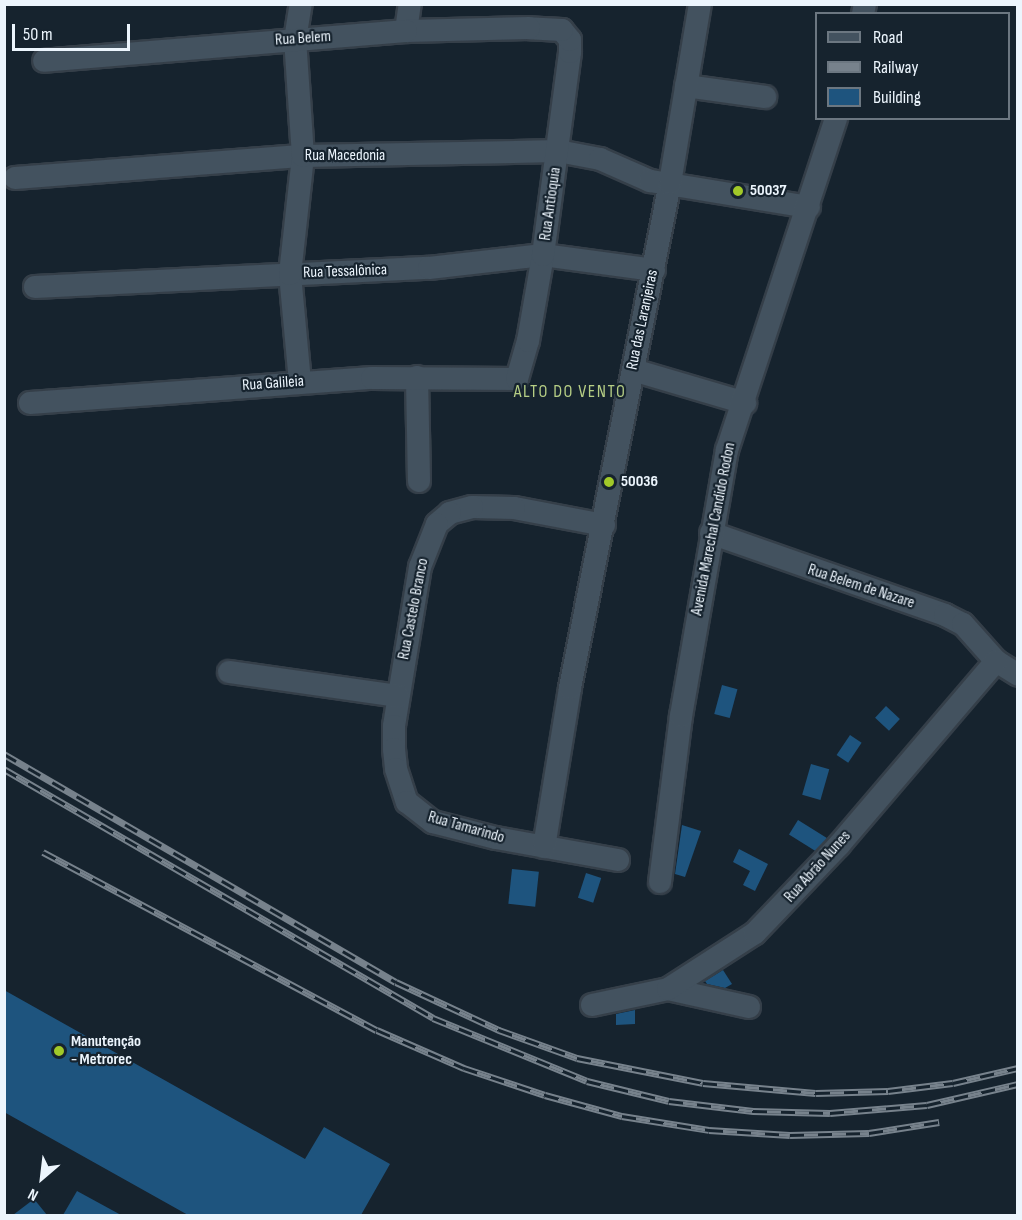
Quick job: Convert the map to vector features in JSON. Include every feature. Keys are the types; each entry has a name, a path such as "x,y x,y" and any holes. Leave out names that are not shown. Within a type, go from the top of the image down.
{"street":[{"path":"300,4 295,40 303,156 290,274 300,382"},
{"path":"406,31 410,4"},
{"name":"Rua das Laranjeiras","path":"544,847 570,688 654,270 700,4"},
{"name":"Rua Belem","path":"44,60 406,31 562,30"},
{"name":"Rua Antioquia","path":"517,379 528,341 558,151 570,52 570,40 562,30"},
{"path":"686,86 765,97"},
{"name":"Avenida Marechal Candido Rodon","path":"660,882 681,716 727,450 745,403 835,120"},
{"name":"Rua Macedonia","path":"15,177 303,156 558,151 600,159 636,177 809,207"},
{"name":"Rua Tessalônica","path":"35,287 429,268 543,255 654,270"},
{"path":"633,370 745,403"},
{"path":"417,377 418,481"},
{"name":"Rua Galileia","path":"30,403 300,382 417,377 517,379"},
{"name":"Rua Castelo Branco","path":"401,789 394,749 398,696 420,567 437,524 450,513 472,507 514,508 604,525"},
{"name":"Rua Belem de Nazare","path":"711,533 945,615 963,624 996,661 1017,675"},
{"name":"Rua Abrão Nunes","path":"592,1005 668,989 730,950 777,913 996,661"},
{"path":"229,672 398,696"},
{"name":"Rua Tamarindo","path":"401,789 416,812 434,822 544,847 618,860"},
{"path":"668,989 749,1007"}],"building":[{"path":"722,685 737,689 730,718 714,714"},
{"path":"886,706 900,719 889,731 875,718"},
{"path":"850,735 862,743 848,763 837,755"},
{"path":"811,764 829,769 820,800 802,795"},
{"path":"798,820 827,838 818,852 789,834"},
{"path":"682,825 701,831 685,877 675,874"},
{"path":"739,849 768,864 755,891 743,885 750,871 733,862"},
{"path":"512,869 539,872 535,907 508,904"},
{"path":"586,873 601,878 593,903 578,898"},
{"path":"723,970 732,984 725,988 707,984 705,981"},
{"name":"Manutenção - Metrorec","path":"4,990 305,1159 324,1127 390,1164 361,1215 188,1215 4,1112"},
{"path":"635,1010 635,1024 616,1025 616,1014"},
{"path":"77,1191 121,1215 63,1215"},
{"path":"34,1199 47,1215 13,1215"}],"railway":[{"path":"4,754 396,982 499,1030 577,1058 703,1083 816,1093 888,1091 953,1083 1018,1068"},
{"path":"4,769 433,1018 587,1081 669,1101 753,1111 830,1113 927,1105 1018,1084"},
{"path":"43,852 377,1030 464,1068 545,1095 622,1116 709,1130 790,1135 869,1133 939,1122"}],"place":[{"name":"50037","path":"738,191"},
{"name":"50036","path":"609,482"},
{"name":"Manutenção - Metrorec","path":"59,1051"}],"district":[{"name":"ALTO DO VENTO","path":"570,392"}]}
